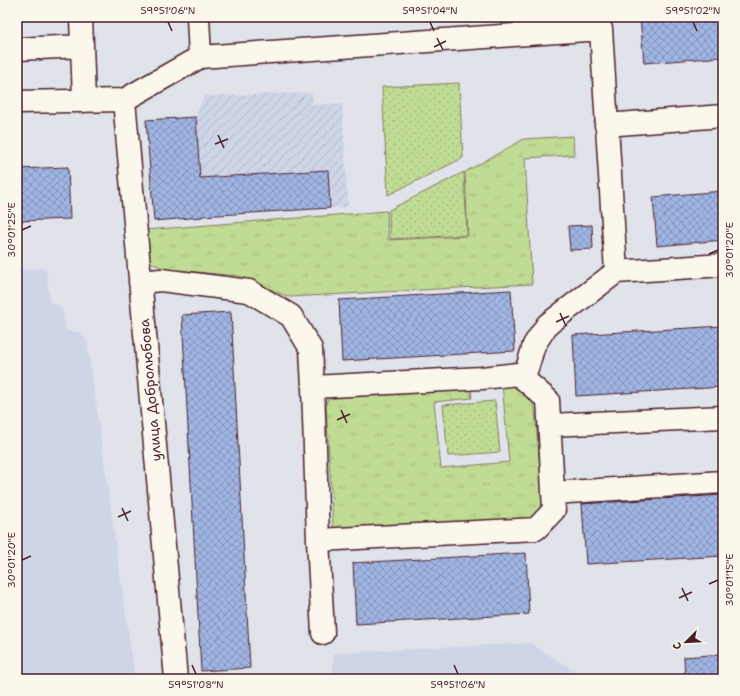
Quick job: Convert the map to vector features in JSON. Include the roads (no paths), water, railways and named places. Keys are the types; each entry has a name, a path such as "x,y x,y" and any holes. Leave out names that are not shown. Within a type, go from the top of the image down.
{"street":[{"path":"81,17 84,101"},
{"path":"198,17 200,57"},
{"path":"17,102 124,100 200,57 601,29 616,272"},
{"path":"17,49 82,46"},
{"name":"улица Добролюбова","path":"124,100 176,679"},
{"path":"606,125 723,116"},
{"path":"524,379 534,345 547,325 616,272 723,266"},
{"path":"140,282 161,280 250,291 291,316 310,349 313,387 318,540 323,632"},
{"path":"313,387 482,378 518,374 548,400 554,510 536,529 318,540"},
{"path":"550,425 723,417"},
{"path":"553,493 723,482"}]}
